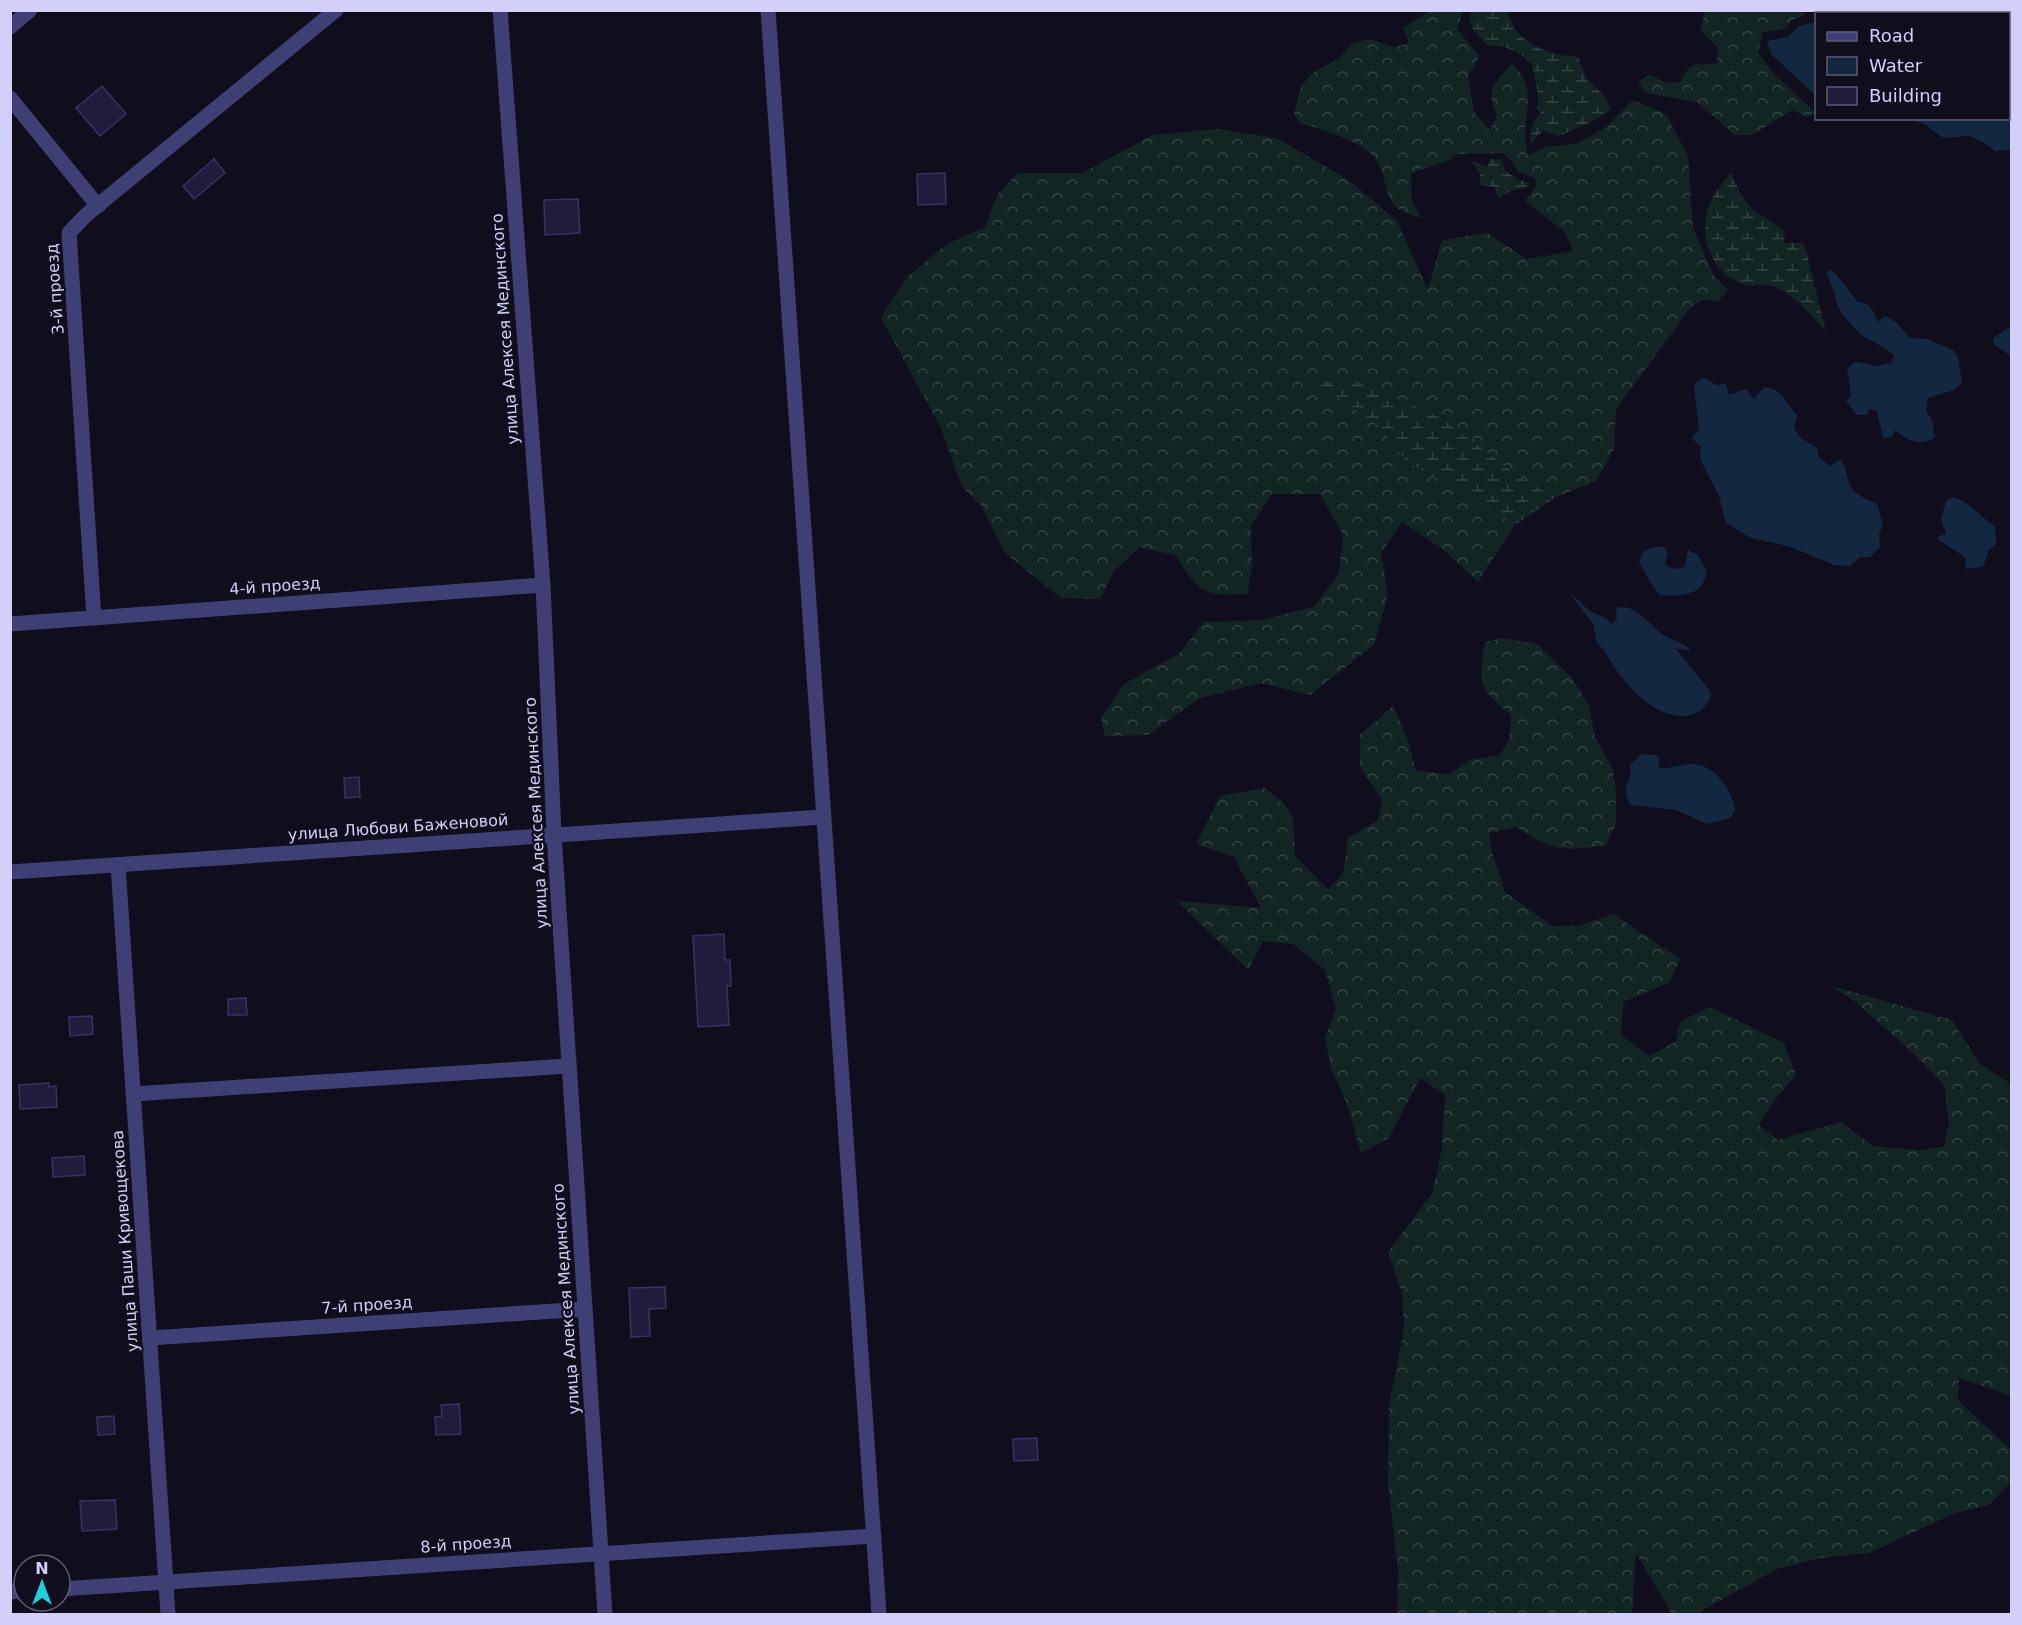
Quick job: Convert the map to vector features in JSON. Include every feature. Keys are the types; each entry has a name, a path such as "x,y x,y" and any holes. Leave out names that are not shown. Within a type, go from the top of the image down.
{"street":[{"path":"10,27 30,10"},
{"name":"3-й проезд","path":"94,618 69,233 98,206 336,10"},
{"name":"улица Алексея Мединского","path":"500,10 543,585 554,834 605,1614"},
{"path":"768,10 879,1614"},
{"path":"10,98 98,206"},
{"name":"4-й проезд","path":"10,624 543,585"},
{"name":"улица Любови Баженовой","path":"10,872 823,817"},
{"name":"улица Паши Кривощекова","path":"118,865 168,1614"},
{"path":"133,1094 568,1066"},
{"name":"7-й проезд","path":"150,1338 585,1309"},
{"name":"8-й проезд","path":"72,1588 874,1536"}],"green space":[{"path":"1431,10 1463,11 1457,29 1479,56 1475,66 1468,74 1474,112 1490,130 1497,115 1491,99 1493,87 1512,64 1521,74 1528,96 1525,143 1528,155 1545,147 1575,144 1605,128 1633,100 1666,114 1688,156 1693,228 1714,276 1728,290 1718,301 1703,300 1691,307 1616,409 1614,449 1596,481 1556,497 1518,476 1320,384 1379,426 1407,462 1487,506 1515,525 1478,582 1445,551 1402,522 1381,553 1388,594 1374,645 1310,695 1261,683 1200,698 1148,735 1105,736 1101,718 1124,684 1180,653 1204,622 1261,620 1315,606 1339,573 1343,535 1320,494 1272,494 1251,525 1252,568 1247,594 1221,595 1204,590 1191,578 1176,556 1140,547 1113,572 1101,599 1061,598 1006,554 980,504 962,487 940,426 881,318 907,277 947,244 985,227 997,195 1018,173 1082,173 1153,135 1218,129 1277,138 1350,181 1397,221 1428,290 1442,240 1487,233 1527,259 1573,251 1565,232 1525,201 1536,186 1535,178 1518,172 1512,161 1503,153 1457,154 1450,160 1411,173 1412,201 1422,218 1397,208 1391,201 1379,166 1367,151 1339,136 1300,124 1294,113 1301,87 1311,74 1339,58 1352,44 1369,39 1395,47 1409,43 1403,28"},
{"path":"1472,11 1506,11 1517,32 1530,43 1553,53 1578,57 1587,80 1605,96 1610,109 1594,120 1559,136 1543,131 1530,144 1532,127 1541,113 1537,108 1538,91 1532,64 1522,55 1511,50 1487,45 1474,31 1469,20"},
{"path":"1705,11 1802,11 1806,15 1794,19 1783,29 1763,32 1758,53 1776,76 1815,113 1807,117 1792,110 1752,135 1735,135 1697,102 1646,93 1638,82 1649,75 1667,83 1680,82 1687,70 1694,65 1717,64 1718,48 1700,30"},
{"path":"1490,159 1502,160 1505,171 1519,180 1530,183 1525,188 1513,190 1498,198 1495,187 1480,185 1480,173 1470,160 1487,167"},
{"path":"1731,172 1741,195 1754,211 1785,231 1784,243 1804,243 1826,331 1785,292 1769,285 1749,286 1733,280 1715,262 1706,238 1707,211 1716,192"},
{"path":"1362,383 1440,417 1518,476 1556,497 1515,525 1487,506 1407,462 1379,426 1318,384"},
{"path":"1502,638 1537,644 1571,677 1589,705 1595,737 1613,770 1616,791 1616,824 1606,845 1578,849 1558,848 1516,827 1489,833 1492,853 1505,892 1552,926 1578,926 1613,914 1680,959 1670,982 1623,1002 1621,1035 1649,1056 1675,1042 1681,1021 1710,1007 1784,1043 1796,1075 1773,1102 1759,1125 1778,1140 1841,1122 1873,1146 1919,1150 1944,1147 1949,1122 1944,1085 1913,1053 1853,1000 1831,986 1952,1020 1980,1064 2011,1084 2011,1396 1959,1378 1958,1400 2011,1450 2011,1482 1989,1505 1955,1513 1869,1553 1820,1558 1777,1569 1696,1614 1672,1614 1636,1553 1632,1614 1397,1614 1398,1572 1388,1482 1389,1406 1404,1329 1402,1293 1388,1252 1432,1193 1442,1148 1445,1095 1420,1078 1389,1138 1361,1153 1348,1107 1331,1068 1325,1038 1336,1009 1325,970 1293,944 1263,941 1248,970 1177,901 1261,908 1234,857 1196,844 1220,796 1264,788 1288,809 1293,824 1295,856 1328,889 1343,874 1348,838 1378,820 1382,800 1360,767 1360,735 1393,706 1407,738 1416,771 1450,774 1470,760 1500,755 1509,740 1511,715 1492,699 1487,691 1483,684 1482,667 1485,642"}],"water":[{"path":"2011,11 2011,150 1995,151 1969,136 1943,138 1924,124 1912,120 2010,120 2010,12 1869,12"},
{"path":"1815,22 1815,95 1771,54 1767,41 1788,37 1799,26"},
{"path":"1829,270 1835,273 1858,302 1871,308 1878,322 1884,316 1889,318 1896,322 1910,338 1927,339 1953,350 1958,357 1962,382 1954,390 1928,398 1926,411 1932,420 1935,437 1919,442 1904,437 1895,430 1892,437 1883,438 1877,411 1870,409 1867,415 1857,415 1846,401 1851,396 1847,369 1855,362 1877,366 1891,363 1894,356 1861,334 1845,317 1838,306 1826,273"},
{"path":"2011,328 2011,356 1993,344 1993,338"},
{"path":"1703,378 1717,385 1726,384 1729,395 1746,389 1754,399 1763,388 1769,388 1783,397 1797,415 1794,428 1801,438 1817,448 1819,457 1829,466 1840,460 1853,490 1877,504 1883,525 1879,534 1880,547 1870,557 1860,557 1850,566 1834,565 1791,547 1751,538 1726,523 1719,496 1700,459 1701,446 1691,438 1699,429 1694,385"},
{"path":"1953,497 1965,502 1995,527 1996,544 1989,550 1983,567 1965,569 1966,558 1938,539 1939,536 1946,534 1941,519 1946,501"},
{"path":"1653,547 1664,547 1668,553 1665,564 1677,569 1685,566 1688,550 1698,555 1707,572 1701,586 1696,591 1683,595 1660,595 1639,562 1643,552"},
{"path":"1569,592 1591,612 1606,618 1611,624 1617,618 1616,608 1630,608 1661,633 1688,648 1691,651 1675,648 1710,691 1711,696 1706,705 1688,716 1672,715 1643,699 1626,683 1597,643 1593,624"},
{"path":"1641,754 1655,755 1660,758 1658,768 1692,764 1708,768 1721,779 1730,794 1735,810 1730,818 1707,824 1676,810 1631,805 1626,793 1631,771 1630,765"}],"building":[{"path":"102,86 126,114 100,136 76,108"},
{"path":"214,159 225,173 194,199 183,186"},
{"path":"945,173 946,204 918,205 917,174"},
{"path":"578,199 580,233 545,235 544,200"},
{"path":"359,777 360,797 345,798 344,778"},
{"path":"724,934 725,960 730,960 731,986 727,986 729,1025 698,1027 693,936"},
{"path":"246,998 247,1015 228,1015 228,999"},
{"path":"92,1016 93,1034 70,1036 69,1017"},
{"path":"49,1083 49,1087 56,1086 57,1107 20,1109 19,1085"},
{"path":"84,1156 85,1175 53,1177 52,1158"},
{"path":"665,1287 666,1308 649,1309 650,1336 631,1337 629,1288"},
{"path":"459,1404 461,1434 436,1435 435,1417 442,1416 441,1405"},
{"path":"114,1416 115,1434 98,1435 97,1417"},
{"path":"1037,1438 1038,1460 1014,1461 1013,1439"},
{"path":"115,1500 117,1529 82,1531 80,1501"}]}
